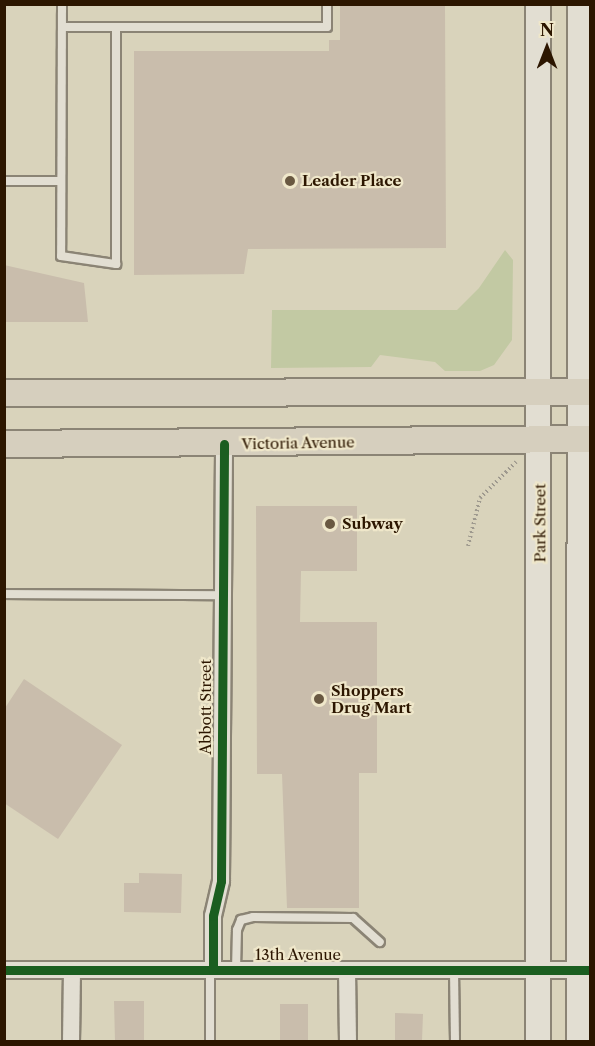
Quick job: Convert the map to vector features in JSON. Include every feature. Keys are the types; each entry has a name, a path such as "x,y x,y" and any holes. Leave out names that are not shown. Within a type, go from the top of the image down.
{"main road":[{"name":"Park Street","path":"538,4 540,391 538,1041"},
{"path":"579,1041 585,970 584,13"},
{"path":"4,393 586,392"},
{"name":"Victoria Avenue","path":"4,444 224,444 586,438"}],"street":[{"name":"Abbott Street","path":"212,970 213,916 221,881 224,444"},
{"name":"13th Avenue","path":"4,970 585,970"},
{"path":"71,1041 72,970"},
{"path":"348,970 348,1041"}],"lane":[{"path":"62,4 61,256 116,264 116,28"},
{"path":"62,27 327,27 327,4"},
{"path":"4,181 61,181"},
{"path":"4,594 222,595"},
{"path":"236,970 237,930 241,920 253,917 353,918 380,942"},
{"path":"210,1041 212,970"},
{"path":"454,970 455,1041"}],"path":[{"path":"468,546 480,498 540,438"}],"green space":[{"path":"505,250 513,260 512,340 494,365 480,371 445,371 435,362 380,355 371,367 271,368 272,310 457,310 479,288"}],"building":[{"name":"Leader Place","path":"445,4 446,248 248,249 244,274 134,275 134,51 329,51 329,40 340,40 340,5"},
{"path":"4,265 84,283 88,322 4,322"},
{"path":"256,506 357,506 357,571 301,571 300,622 377,622 377,773 359,773 359,908 287,908 282,774 257,774"},
{"path":"24,679 122,745 58,839 4,803 5,708"},
{"path":"139,873 182,874 181,913 124,912 124,883 139,883"},
{"path":"114,1001 144,1001 144,1041 115,1041"},
{"path":"280,1004 308,1004 308,1041 280,1041"},
{"path":"395,1013 423,1014 422,1041 395,1041"}],"cycle path":[{"path":"213,970 213,916 221,881 224,444"},
{"path":"4,970 590,970"}],"place":[{"name":"Leader Place","path":"290,181"},
{"name":"Subway","path":"330,524"},
{"name":"Shoppers Drug Mart","path":"319,699"}]}
